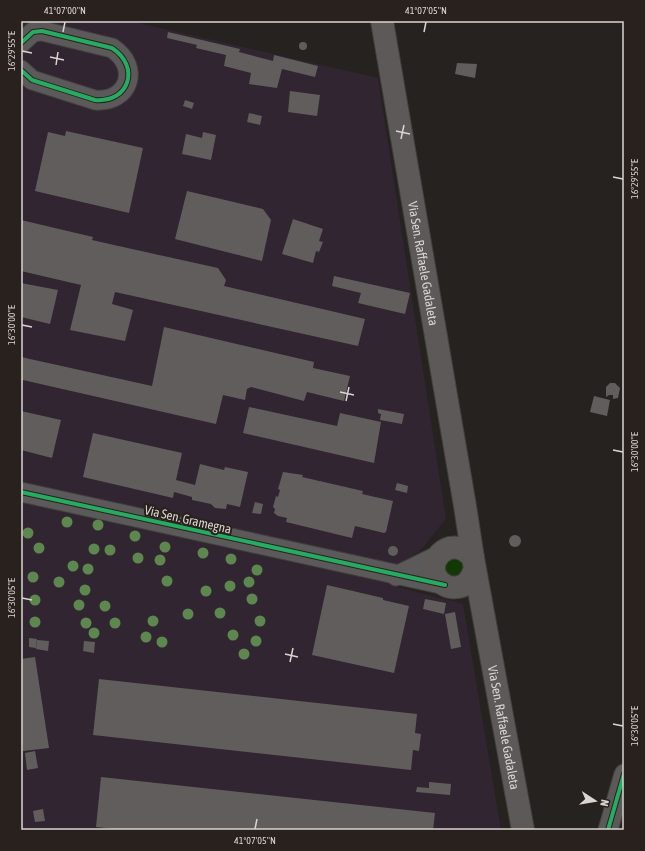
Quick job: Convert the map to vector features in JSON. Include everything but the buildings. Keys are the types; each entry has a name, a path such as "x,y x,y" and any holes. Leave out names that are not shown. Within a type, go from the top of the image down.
{"main road":[{"name":"Via Sen. Raffaele Gadaleta","path":"382,21 465,506 473,565 523,830"},
{"name":"Via Sen. Raffaele Gadaleta","path":"465,506 434,570 440,582 451,587 485,625"},
{"path":"443,552 462,549 473,565 468,582 451,587"}],"street":[{"path":"21,70 25,76 36,82 95,100 104,101 120,94 128,78 128,69 125,60 120,53 112,48 42,30 25,33"},
{"name":"Via Sen. Gramegna","path":"21,492 451,587"},
{"path":"396,576 443,552"},
{"path":"608,830 624,774"}],"shaded area":[{"path":"21,21 130,21 378,78 446,519 419,552 399,564 398,587 463,604 501,830 21,830"}],"green space":[{"path":"444,555 465,561 463,574 451,579 440,562"}],"cycle path":[{"path":"21,43 33,32 42,31 112,48 121,56 126,65 128,74 127,82 123,90 116,96 107,99 95,100 32,80 21,70"},
{"path":"21,492 445,585"},
{"path":"608,830 624,774"}]}
